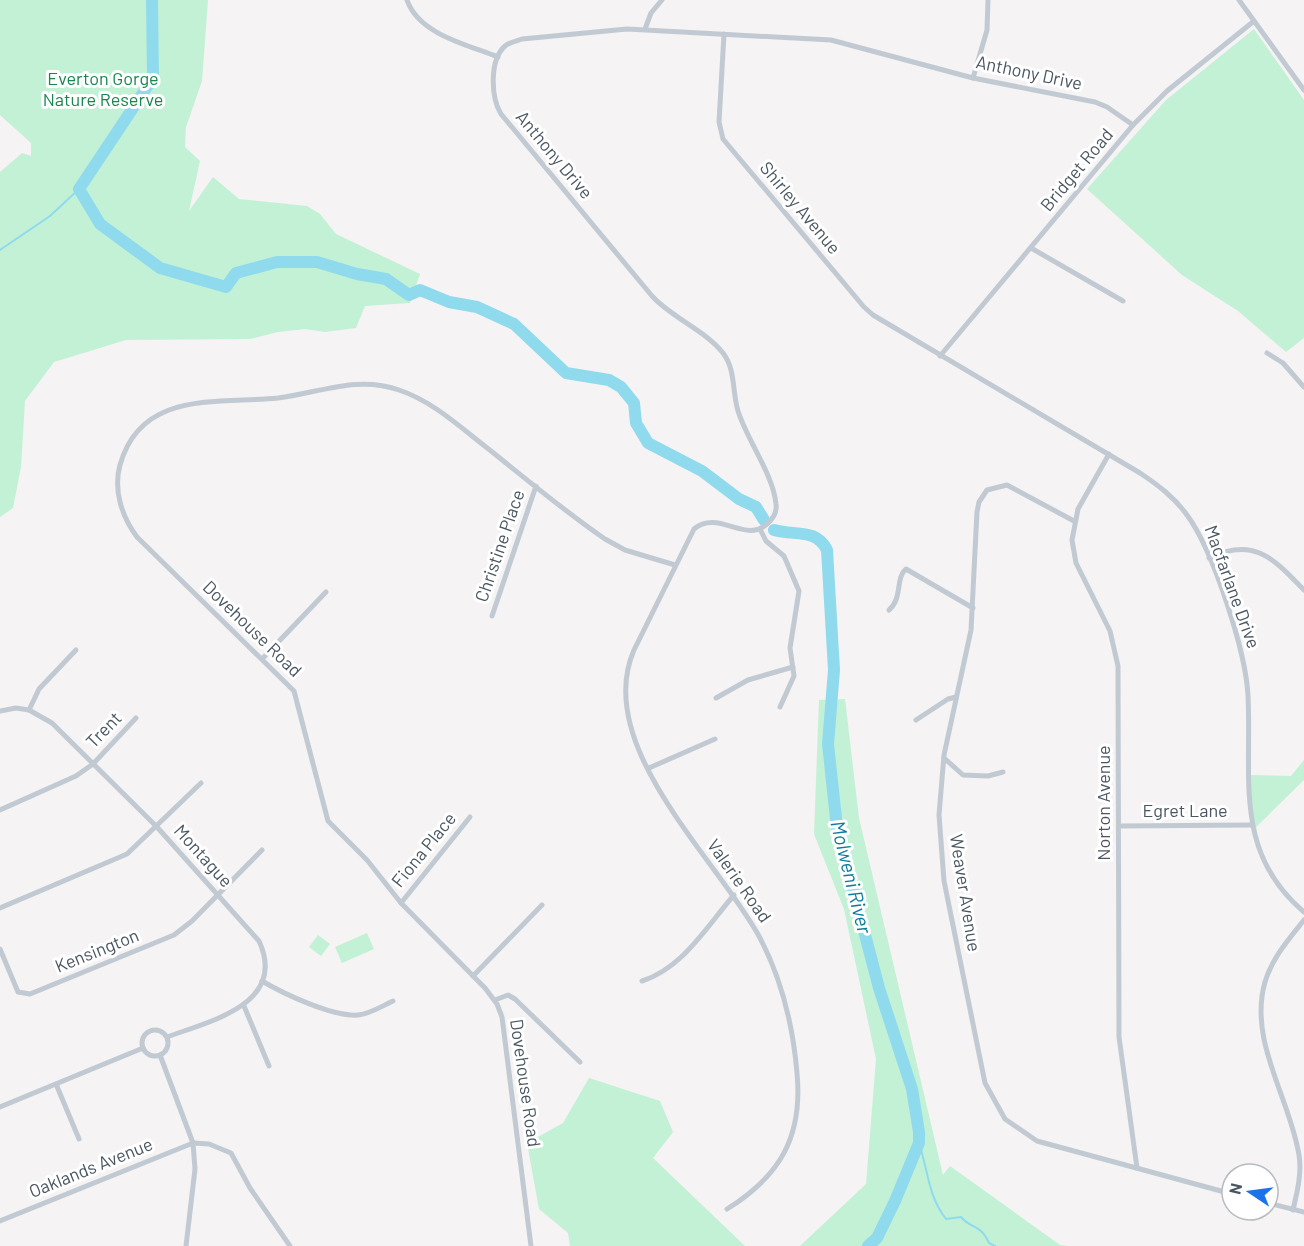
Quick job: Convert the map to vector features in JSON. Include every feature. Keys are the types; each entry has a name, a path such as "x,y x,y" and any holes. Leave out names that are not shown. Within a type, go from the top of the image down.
{"street":[{"path":"407,0 419,18 440,34 498,57"},
{"path":"645,29 651,13 662,0"},
{"path":"973,78 987,30 988,0"},
{"path":"1239,0 1304,90"},
{"name":"Bridget Road","path":"940,356 1133,125 1167,91 1254,21"},
{"name":"Anthony Drive","path":"760,529 774,516 776,503 737,410 730,369 725,357 718,348 664,309 652,296 501,114 494,94 498,57 508,44 522,39 645,29 843,42 973,78 1095,102 1107,106 1133,125"},
{"name":"Shirley Avenue","path":"724,34 719,122 723,139 864,307 873,315 940,356"},
{"path":"1031,248 1122,301"},
{"path":"1267,353 1283,363 1304,387"},
{"name":"Macfarlane Drive","path":"940,356 1109,454 1165,490 1178,503 1200,535 1241,650 1246,673 1251,825 1260,854 1273,879 1304,912"},
{"name":"Dovehouse Road","path":"531,1246 502,1017 495,1000 401,903 367,860 328,821 296,694 142,543 126,519 118,489 121,464 131,438 153,417 173,407 194,403 275,398 358,384 383,385 412,395 442,413 615,545 675,565"},
{"name":"Norton Avenue","path":"1109,454 1074,521 1072,540 1076,563 1110,631 1118,666 1120,1052 1137,1168"},
{"name":"Weaver Avenue","path":"1074,521 1014,487 1000,485 987,490 979,502 977,512 973,608 968,650 944,758 939,814 944,881 983,1073 990,1096 1005,1119 1037,1142 1220,1191"},
{"name":"Christine Place","path":"492,616 536,486"},
{"path":"675,565 690,534 702,524 716,522 748,530 760,529 766,541 784,556 799,591 790,648 793,680 780,707"},
{"path":"1209,558 1240,549 1262,553 1304,590"},
{"name":"Valerie Road","path":"675,565 627,668 630,722 669,808 734,895 763,944 783,994 795,1055 798,1107 791,1139 779,1164 762,1184 727,1209"},
{"path":"889,610 898,599 902,572 906,570 973,608"},
{"path":"262,659 326,592"},
{"path":"0,711 16,708 29,710 39,689 76,650"},
{"path":"716,698 742,683 793,667"},
{"path":"916,720 948,699 957,697"},
{"name":"Montague","path":"29,710 52,723 157,827 259,941 265,964 262,981"},
{"name":"Trent","path":"0,810 68,782 93,764 136,718"},
{"path":"649,768 715,739"},
{"path":"944,758 963,775 988,776 1003,772"},
{"path":"0,908 113,862 132,850 201,783"},
{"name":"Fiona Place","path":"401,903 470,817"},
{"name":"Egret Lane","path":"1119,826 1251,825"},
{"name":"Kensington","path":"0,949 18,992 26,995 174,935 219,895 262,850"},
{"path":"642,981 662,974 676,963 734,895"},
{"path":"473,976 542,905"},
{"path":"1293,1210 1299,1183 1299,1154 1264,1036 1261,1006 1265,980 1272,963 1304,920"},
{"path":"167,1037 244,1006 262,981 300,1002 350,1014 359,1015 393,1001"},
{"path":"495,1000 505,995 515,999 580,1062"},
{"path":"244,1006 269,1066"},
{"path":"151,1030 160,1031 167,1037 167,1050 160,1056 148,1054 143,1048 144,1036 151,1030"},
{"path":"0,1107 143,1048"},
{"path":"160,1056 193,1143 195,1169 186,1246"},
{"path":"56,1084 79,1139"},
{"path":"193,1143 215,1145 231,1153 250,1188 290,1246"},
{"name":"Oaklands Avenue","path":"0,1221 193,1143"},
{"path":"1280,1206 1304,1212"}],"green space":[{"name":"Everton Gorge Nature Reserve","path":"0,0 208,0 202,81 186,127 185,147 200,161 189,211 213,177 239,199 307,206 320,214 336,234 420,274 410,303 365,306 356,328 325,332 305,329 278,332 250,339 126,340 54,362 25,401 21,467 13,508 0,517 0,172 22,153 31,156 31,143 0,115"},
{"path":"1254,29 1304,100 1304,338 1286,352 1238,311 1182,275 1087,189 1166,100"},
{"path":"845,699 859,818 943,1175 950,1166 1060,1245 1069,1246 800,1246 866,1184 876,1059 844,909 814,834 819,700"},
{"path":"1304,760 1304,780 1252,831 1248,775 1291,776"},
{"path":"367,933 374,949 342,963 335,947"},
{"path":"318,935 330,944 321,956 309,947"},
{"path":"589,1078 660,1101 673,1132 653,1158 745,1246 570,1246 568,1233 539,1209 527,1143 563,1123"}],"waterway":[{"name":"Molweni River","path":"152,0 153,78 79,189 100,224 160,268 226,287 236,273 277,262 317,262 357,274 386,279 409,295 420,290 449,302 477,307 514,324 566,373 609,380 621,387 634,403 636,423 648,443 702,471 739,499 756,507 764,520"},
{"path":"0,250 50,216 79,189"},
{"name":"Molweni River","path":"774,530 817,538 827,550 834,670 828,744 837,828 879,988 912,1089 919,1132 919,1143 895,1201 877,1238 868,1246"},
{"path":"919,1143 935,1201 946,1219 961,1217 979,1229 989,1243 995,1246"}]}
